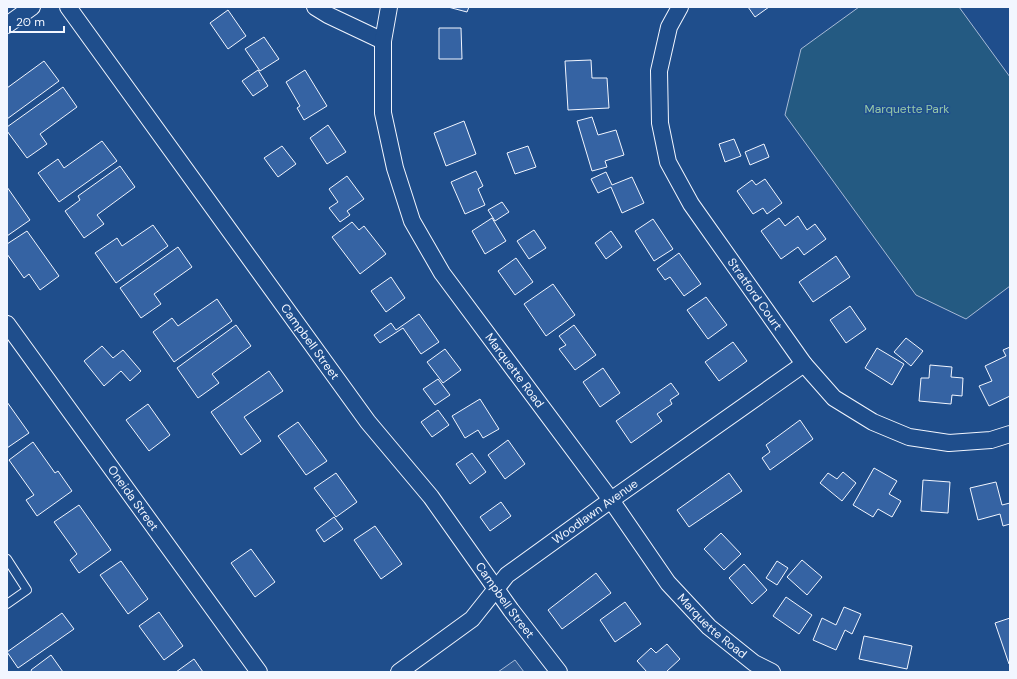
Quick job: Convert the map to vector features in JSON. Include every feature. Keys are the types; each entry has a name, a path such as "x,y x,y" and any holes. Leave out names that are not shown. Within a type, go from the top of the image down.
{"street":[{"path":"7,25 32,7"},
{"name":"Campbell Street","path":"68,7 368,422 431,497 496,589 559,672"},
{"path":"315,7 328,15 383,41"},
{"name":"Marquette Road","path":"389,7 383,41 383,113 395,168 412,221 442,273 611,500 668,583 709,627 754,663 772,672"},
{"name":"Stratford Court","path":"680,7 669,27 659,70 660,123 668,162 692,204 804,364 834,398 873,422 909,437 949,443 991,440 1010,434"},
{"name":"Oneida Street","path":"7,324 259,672"},
{"name":"Woodlawn Avenue","path":"399,672 472,619 507,576 611,500 804,364"}],"lane":[{"path":"7,559 27,590 7,604"}],"green space":[{"name":"Marquette Park","path":"859,7 959,7 1010,77 1010,286 966,319 916,295 785,115 801,49"}],"shaded area":[{"path":"515,660 524,672 498,672"}],"building":[{"path":"448,7 469,7 467,12"},
{"path":"748,7 769,7 755,17"},
{"path":"228,10 246,36 228,49 210,23"},
{"path":"439,28 461,28 462,59 439,59"},
{"path":"264,37 279,59 260,71 245,49"},
{"path":"591,60 592,78 607,78 609,108 568,110 565,61"},
{"path":"44,61 59,81 7,119 7,88"},
{"path":"258,70 268,86 253,96 242,81"},
{"path":"305,70 327,106 304,120 297,108 300,106 286,82"},
{"path":"63,87 77,107 40,134 47,144 27,158 7,131 7,127"},
{"path":"592,117 598,135 616,130 624,155 605,161 607,167 592,171 577,121"},
{"path":"464,121 476,154 446,166 434,133"},
{"path":"328,125 346,152 327,164 310,138"},
{"path":"734,139 741,156 725,162 719,144"},
{"path":"102,141 117,161 59,202 38,173 58,159 64,168"},
{"path":"764,144 769,157 750,165 745,152"},
{"path":"282,146 296,164 278,177 264,158"},
{"path":"528,146 536,167 515,174 507,153"},
{"path":"120,166 135,187 97,215 104,224 84,238 65,211 80,200 78,196"},
{"path":"476,171 483,186 478,189 485,205 465,214 451,182"},
{"path":"606,172 612,185 632,177 644,203 622,213 611,187 598,193 591,179"},
{"path":"347,176 364,199 347,211 350,215 340,222 329,208 338,202 329,189"},
{"path":"765,179 782,203 767,214 763,208 753,214 737,191 752,180 756,185"},
{"path":"7,187 30,220 7,236"},
{"path":"502,202 509,212 495,221 488,210"},
{"path":"798,216 807,230 815,224 826,239 804,255 798,247 781,259 761,231 779,218 785,226"},
{"path":"492,218 506,241 485,254 472,231"},
{"path":"653,219 673,249 654,261 635,231"},
{"path":"352,222 359,230 364,226 386,254 360,274 332,237"},
{"path":"153,225 168,246 116,283 95,253 117,238 122,246"},
{"path":"534,230 546,248 529,259 517,241"},
{"path":"27,231 59,276 40,290 29,274 24,278 7,254 7,244"},
{"path":"611,231 622,247 606,259 595,243"},
{"path":"178,247 192,267 154,294 161,304 141,318 120,288"},
{"path":"679,253 701,284 684,296 670,277 665,280 657,269"},
{"path":"836,256 850,277 813,302 799,282"},
{"path":"516,258 533,282 515,295 498,271"},
{"path":"391,277 405,298 386,312 371,291"},
{"path":"553,284 575,315 546,336 524,304"},
{"path":"706,297 727,325 708,339 687,310"},
{"path":"217,299 232,321 174,362 153,332 172,318 178,326"},
{"path":"850,306 866,329 846,343 830,320"},
{"path":"419,314 439,342 421,354 403,328 380,343 374,335 391,323 396,330"},
{"path":"236,325 251,346 212,374 219,383 198,398 177,368"},
{"path":"574,325 596,355 575,370 559,349 566,345 559,336"},
{"path":"906,338 923,351 911,366 894,352"},
{"path":"733,342 747,361 719,381 705,362"},
{"path":"102,346 113,358 123,350 141,371 130,381 121,371 104,386 84,361"},
{"path":"1010,347 1010,396 989,406 979,386 992,381 985,366 1006,356 1003,350"},
{"path":"877,348 904,364 892,385 865,368"},
{"path":"445,349 461,370 443,383 427,362"},
{"path":"930,365 952,367 951,377 963,378 962,396 952,395 951,404 919,401 921,378 929,378"},
{"path":"603,368 620,393 600,407 583,382"},
{"path":"269,371 283,391 244,417 261,441 241,455 211,412"},
{"path":"438,379 450,395 435,405 423,389"},
{"path":"671,383 679,394 670,400 672,404 657,414 662,421 631,443 616,421"},
{"path":"480,399 499,429 483,438 478,430 465,438 452,416"},
{"path":"7,402 29,433 7,448"},
{"path":"148,404 170,435 149,451 126,420"},
{"path":"438,410 449,425 432,437 421,422"},
{"path":"800,420 813,439 770,470 762,458 770,452 766,445"},
{"path":"298,422 327,461 306,475 278,436"},
{"path":"508,440 525,464 505,479 488,455"},
{"path":"33,442 55,473 58,471 72,491 37,516 26,500 34,495 9,460"},
{"path":"472,453 486,472 470,484 456,464"},
{"path":"874,468 897,481 889,494 901,501 892,517 878,509 873,517 853,505"},
{"path":"843,472 856,483 842,501 820,483 828,473 837,479"},
{"path":"336,473 357,502 336,517 314,488"},
{"path":"729,473 742,491 689,527 677,510"},
{"path":"923,480 950,482 948,513 921,511"},
{"path":"996,482 1002,505 1010,503 1010,524 1003,526 1000,514 978,520 970,488"},
{"path":"501,502 511,516 490,531 480,517"},
{"path":"79,505 111,550 79,573 70,560 77,554 54,522"},
{"path":"334,517 343,529 324,542 316,530"},
{"path":"375,526 402,564 381,579 354,540"},
{"path":"721,533 741,554 724,570 704,549"},
{"path":"251,549 275,582 255,597 231,563"},
{"path":"802,560 822,577 807,595 787,577"},
{"path":"121,561 148,599 128,614 100,575"},
{"path":"777,561 788,568 777,585 766,578"},
{"path":"744,564 767,590 752,604 729,578"},
{"path":"596,573 611,593 562,629 548,610"},
{"path":"786,597 812,615 799,634 773,616"},
{"path":"625,602 641,624 615,642 600,620"},
{"path":"844,607 861,614 852,634 845,630 836,650 813,640 822,618 836,625"},
{"path":"159,612 183,646 164,660 139,626"},
{"path":"62,613 74,629 18,668 7,652"},
{"path":"1010,618 1010,664 1009,664 995,623"},
{"path":"864,636 912,646 907,669 859,659"},
{"path":"667,644 680,659 666,672 647,672 637,661 651,648 656,653"},
{"path":"51,655 63,672 32,672 31,670"},
{"path":"194,659 203,672 176,672"}]}
